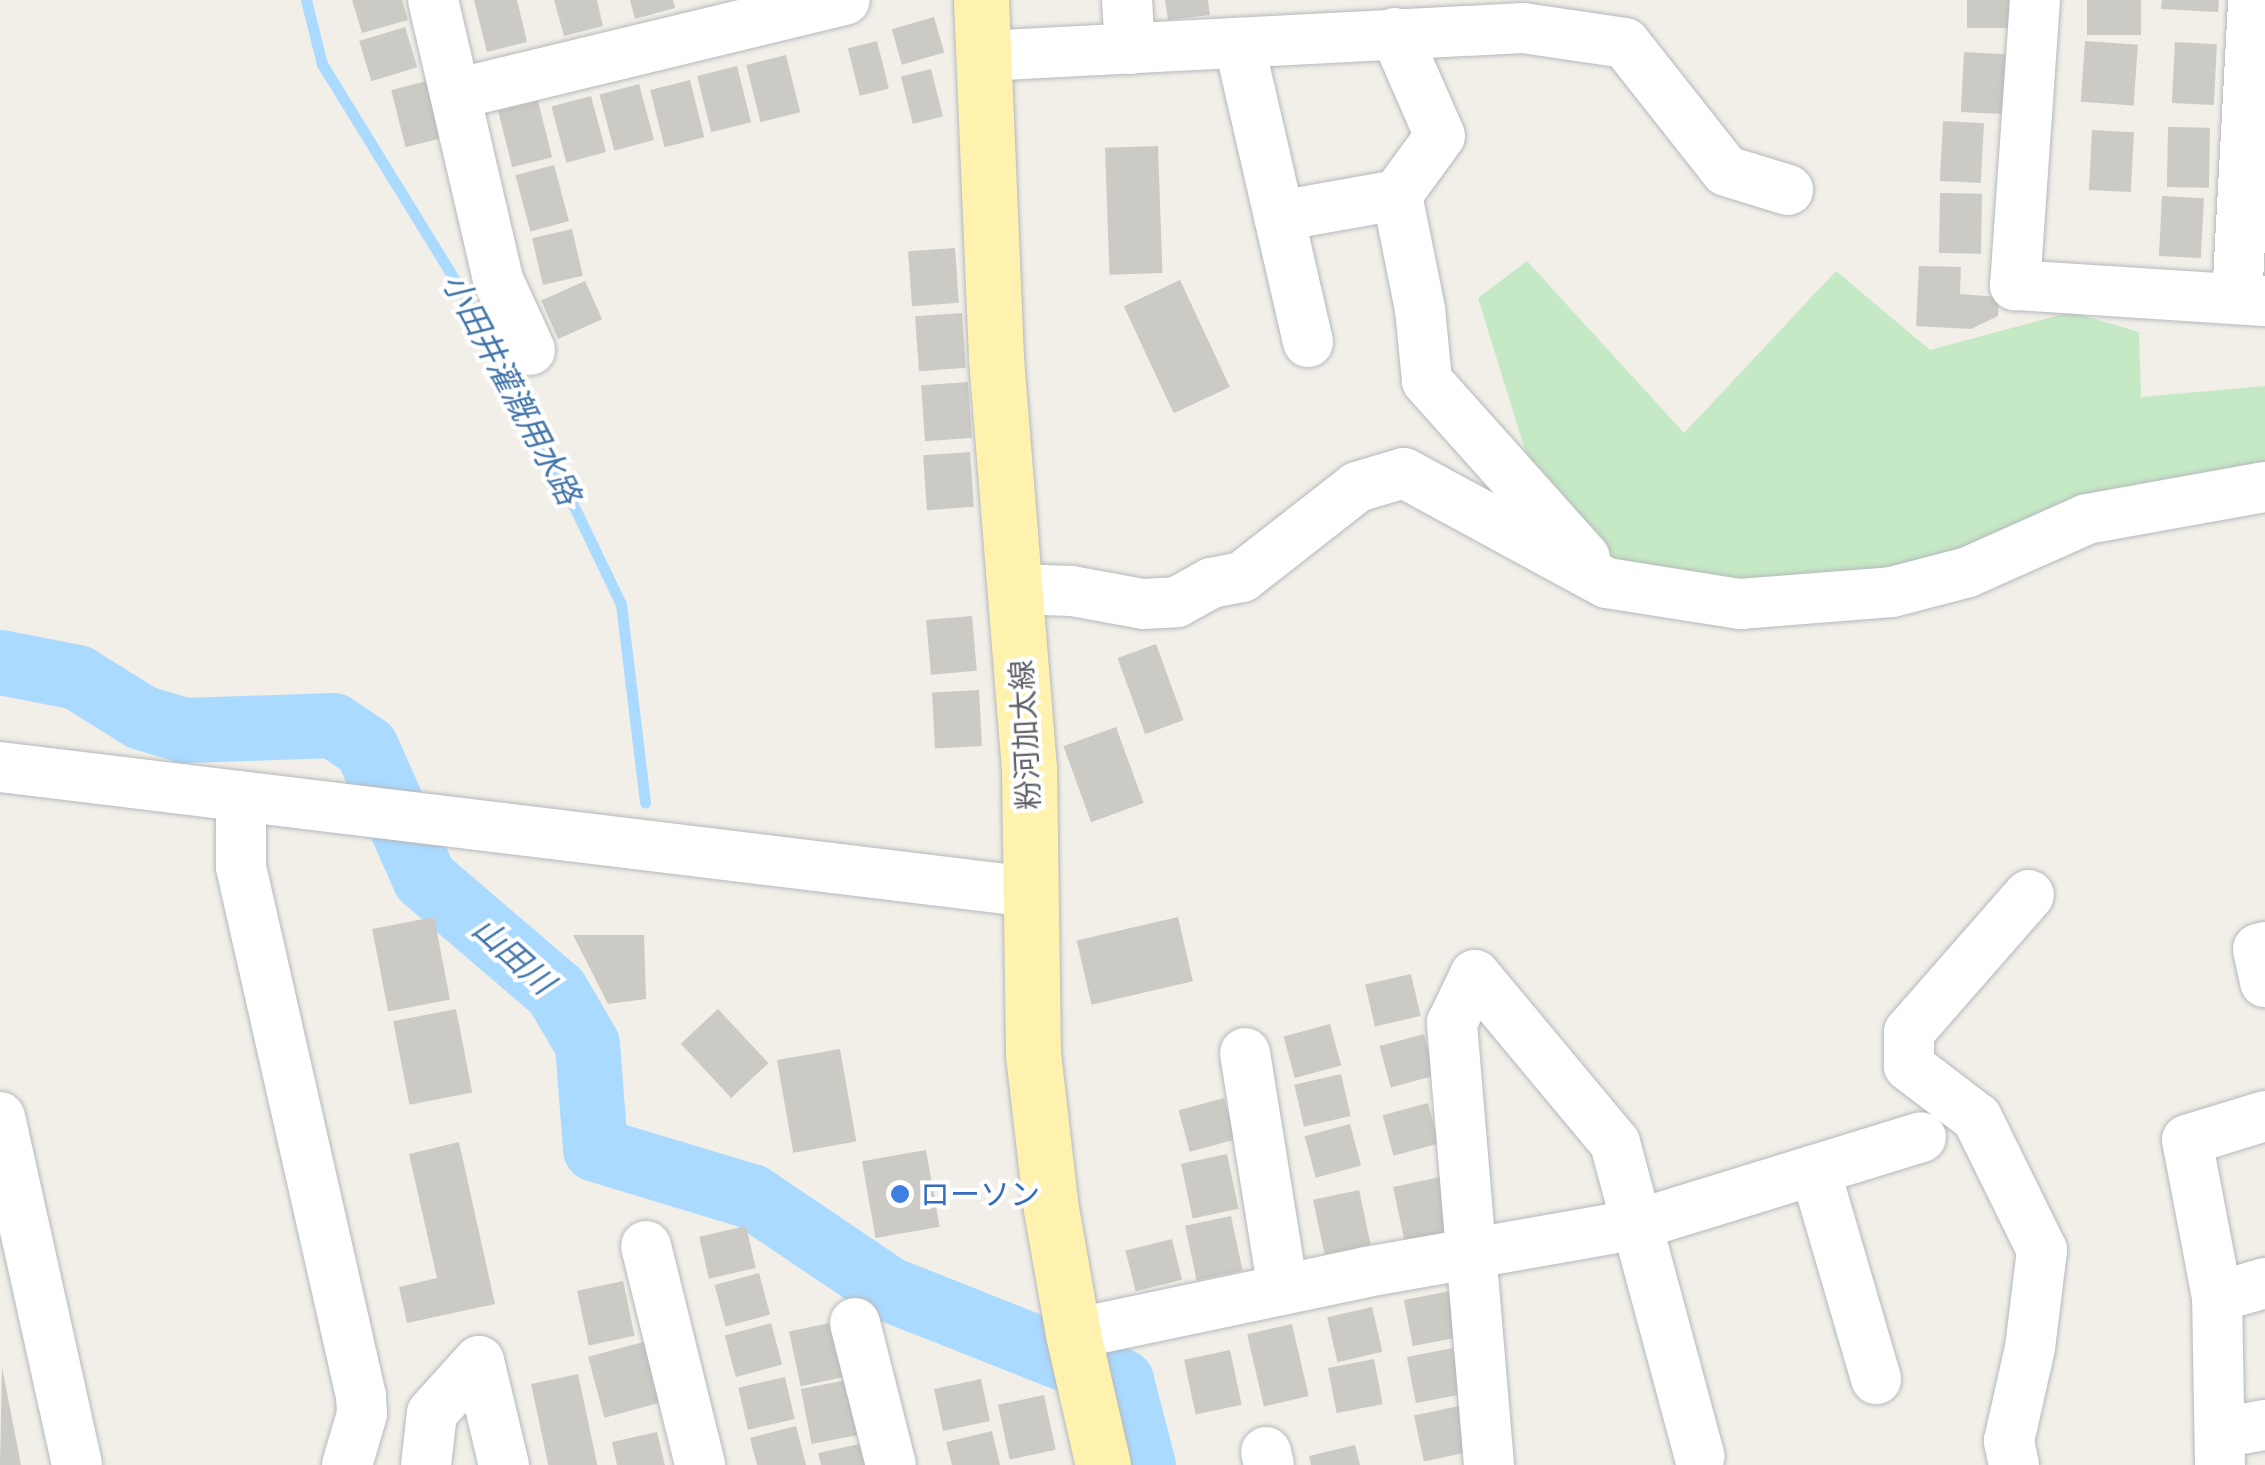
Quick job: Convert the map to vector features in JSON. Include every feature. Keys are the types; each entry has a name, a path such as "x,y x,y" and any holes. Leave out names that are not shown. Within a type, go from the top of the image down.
{"main road":[{"name":"粉河加太線","path":"981,0 996,360 1029,767 1033,1054 1051,1209 1103,1465"}],"street":[{"path":"433,0 498,280 530,350"},
{"path":"456,94 845,0"},
{"path":"1127,0 1130,49"},
{"path":"2036,0 2015,285 2251,300 2253,0"},
{"path":"984,56 1239,43 1326,18 1395,33 1522,14 1625,43 1726,171 1788,190"},
{"path":"1279,216 1398,195 1440,136 1395,33"},
{"path":"1239,43 1308,342"},
{"path":"1398,195 1420,308 1427,380 1607,583"},
{"path":"1016,589 1072,591 1143,604 1177,602 1212,584 1242,577 1357,487 1404,474 1607,583 1740,604 1892,592 1968,572 2087,518 2265,487"},
{"path":"0,767 1030,892"},
{"path":"241,799 241,867 361,1396 362,1414 347,1465"},
{"path":"2014,1465 2009,1441 2030,1348 2042,1250 1977,1118 1908,1066 1909,1032 2029,895"},
{"path":"2265,947 2258,949 2265,982"},
{"path":"1489,1465 1452,1022 1475,975 1615,1144 1640,1224 1700,1457"},
{"path":"1245,1053 1284,1289"},
{"path":"2235,1441 2217,1297 2186,1140 2265,1116"},
{"path":"0,1117 77,1465"},
{"path":"1078,1354 1284,1289 1640,1224 1921,1137"},
{"path":"1815,1170 1876,1380"},
{"path":"646,1246 700,1465"},
{"path":"2217,1297 2265,1283"},
{"path":"856,1323 891,1465"},
{"path":"426,1465 432,1413 479,1361 504,1465"}],"green space":[{"path":"1527,261 1684,433 1836,271 1930,350 2071,312 2139,332 2141,397 2265,386 2265,470 1900,579 1746,585 1568,555 1542,505 1478,298"}],"building":[{"path":"352,0 402,0 408,20 362,33"},
{"path":"474,0 517,0 527,42 487,52"},
{"path":"554,0 597,0 603,26 564,36"},
{"path":"630,0 673,0 675,8 635,19"},
{"path":"1165,0 1208,0 1210,15 1168,20"},
{"path":"1967,0 2009,0 2009,28 1967,28"},
{"path":"2087,0 2141,0 2141,35 2087,35"},
{"path":"2162,0 2219,0 2218,12 2161,9"},
{"path":"934,17 944,53 902,65 892,29"},
{"path":"405,27 417,67 371,81 359,41"},
{"path":"877,41 889,89 860,96 848,48"},
{"path":"2085,41 2138,45 2134,106 2081,102"},
{"path":"2175,42 2217,44 2214,105 2172,103"},
{"path":"1964,52 2006,54 2003,114 1961,112"},
{"path":"786,55 800,112 760,122 746,65"},
{"path":"737,66 751,122 711,132 697,76"},
{"path":"931,69 943,117 913,124 901,76"},
{"path":"431,80 445,137 405,147 391,90"},
{"path":"690,80 704,137 664,147 650,90"},
{"path":"639,84 654,140 614,151 599,95"},
{"path":"591,96 606,152 566,163 551,107"},
{"path":"538,101 552,157 512,167 498,111"},
{"path":"1943,121 1984,123 1981,183 1940,181"},
{"path":"2168,127 2210,128 2209,188 2167,187"},
{"path":"2092,130 2134,132 2131,192 2089,190"},
{"path":"1158,146 1162,273 1109,275 1105,148"},
{"path":"554,165 569,221 530,231 515,175"},
{"path":"1940,193 1982,194 1981,254 1939,253"},
{"path":"2162,196 2204,198 2201,258 2159,256"},
{"path":"572,229 583,276 543,285 532,238"},
{"path":"955,248 959,303 912,306 908,251"},
{"path":"1919,266 1961,267 1960,294 1999,297 1998,316 1971,329 1916,326"},
{"path":"1180,280 1230,387 1174,413 1124,306"},
{"path":"585,281 602,319 558,339 541,301"},
{"path":"962,313 966,368 919,371 915,316"},
{"path":"968,382 972,438 925,441 921,385"},
{"path":"970,452 974,507 927,510 923,455"},
{"path":"972,616 977,671 931,675 926,620"},
{"path":"1156,644 1184,720 1145,734 1117,658"},
{"path":"979,690 982,746 935,748 932,692"},
{"path":"1116,727 1144,803 1091,822 1063,746"},
{"path":"434,917 450,999 388,1011 372,929"},
{"path":"1178,917 1193,981 1092,1005 1077,940"},
{"path":"573,935 644,935 646,999 608,1004"},
{"path":"1411,974 1421,1016 1375,1026 1365,985"},
{"path":"456,1009 472,1092 409,1105 393,1021"},
{"path":"718,1009 768,1063 731,1098 681,1044"},
{"path":"1330,1024 1341,1066 1295,1078 1284,1036"},
{"path":"1424,1034 1435,1076 1391,1087 1380,1046"},
{"path":"840,1049 856,1142 793,1153 777,1060"},
{"path":"1341,1074 1351,1116 1304,1127 1294,1085"},
{"path":"1224,1098 1235,1140 1190,1152 1179,1110"},
{"path":"1428,1103 1439,1144 1393,1156 1383,1115"},
{"path":"1350,1124 1361,1166 1316,1178 1305,1136"},
{"path":"459,1142 495,1304 407,1323 399,1287 437,1278 409,1154"},
{"name":"ローソン","path":"926,1150 940,1227 876,1238 862,1161"},
{"path":"1227,1154 1239,1209 1193,1219 1181,1164"},
{"path":"1440,1177 1452,1232 1405,1242 1393,1187"},
{"path":"1359,1190 1371,1245 1325,1255 1313,1200"},
{"path":"1231,1216 1243,1271 1197,1281 1185,1226"},
{"path":"746,1226 756,1268 709,1279 699,1237"},
{"path":"1172,1239 1182,1280 1136,1291 1125,1251"},
{"path":"759,1273 770,1315 726,1326 715,1285"},
{"path":"623,1281 635,1336 589,1346 577,1291"},
{"path":"1450,1291 1459,1337 1413,1346 1404,1300"},
{"path":"1372,1307 1382,1352 1338,1362 1327,1317"},
{"path":"834,1322 846,1377 801,1386 789,1332"},
{"path":"771,1323 782,1365 736,1377 725,1335"},
{"path":"1292,1324 1309,1396 1264,1406 1247,1334"},
{"path":"647,1341 663,1402 604,1418 588,1357"},
{"path":"1453,1348 1462,1394 1416,1403 1407,1357"},
{"path":"1230,1350 1242,1405 1196,1415 1184,1360"},
{"path":"1374,1359 1383,1404 1337,1413 1328,1368"},
{"path":"2,1367 21,1465 0,1465"},
{"path":"578,1374 597,1465 548,1465 531,1384"},
{"path":"785,1377 795,1419 748,1430 738,1388"},
{"path":"981,1379 990,1421 943,1431 934,1389"},
{"path":"847,1380 858,1435 812,1444 801,1389"},
{"path":"1044,1395 1056,1450 1010,1460 998,1405"},
{"path":"1459,1406 1469,1452 1424,1462 1414,1416"},
{"path":"796,1426 806,1465 757,1465 750,1438"},
{"path":"992,1431 1000,1465 952,1465 946,1442"},
{"path":"657,1432 665,1465 617,1465 612,1442"},
{"path":"864,1443 869,1465 821,1465 818,1453"},
{"path":"1355,1445 1360,1465 1311,1465 1309,1456"}],"waterway":[{"name":"小田井灌漑用水路","path":"306,0 322,64 502,357 621,604 645,803"},
{"name":"山田川","path":"0,662 77,677 141,717 184,730 333,725 366,747 424,878 556,991 587,1044 595,1149 751,1196 889,1289 1121,1381 1143,1465"}],"place":[{"name":"ローソン","path":"900,1194"}]}
